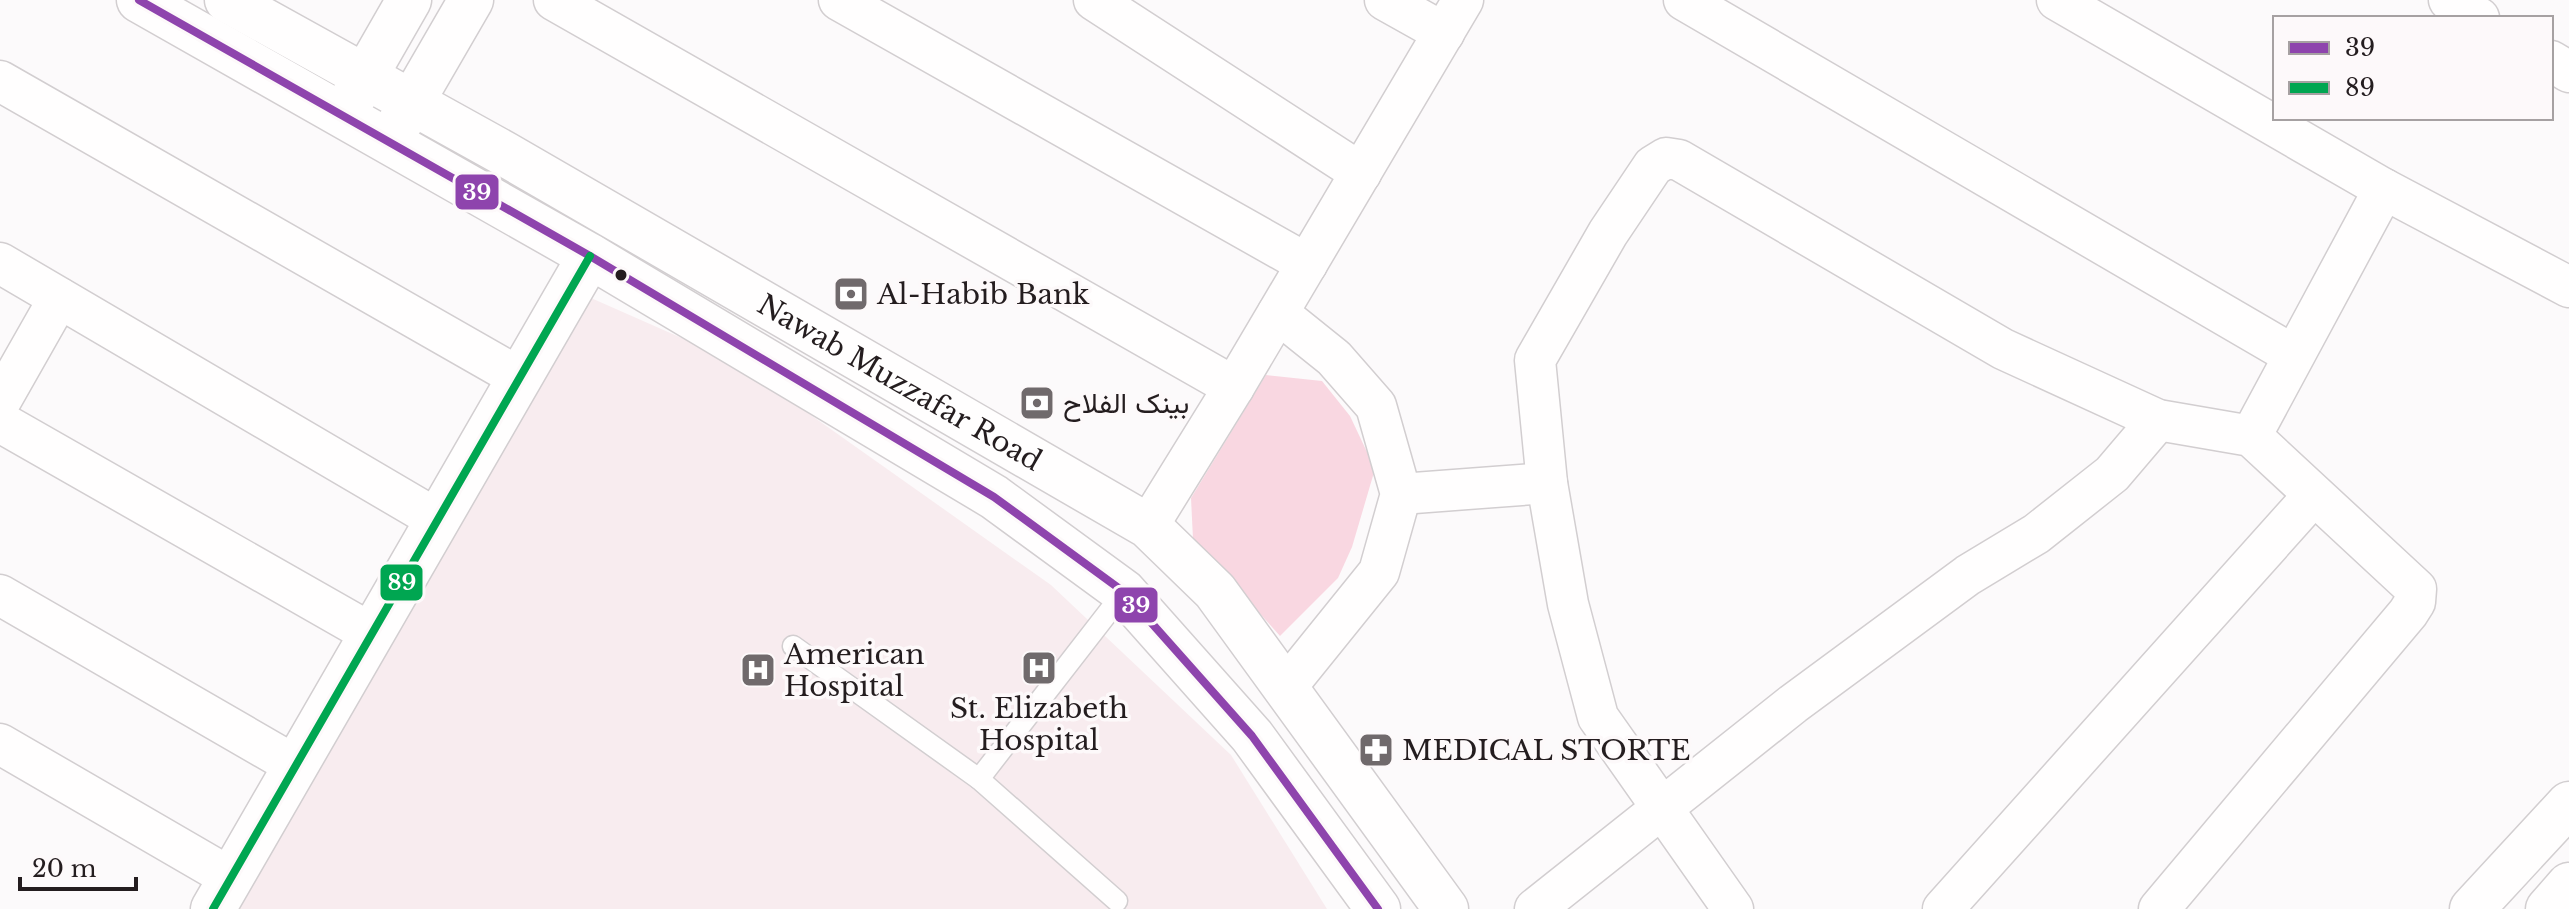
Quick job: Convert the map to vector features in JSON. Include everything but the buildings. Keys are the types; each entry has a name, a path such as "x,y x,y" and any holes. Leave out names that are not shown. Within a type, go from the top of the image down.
{"street":[{"name":"Nawab Muzzafar Road","path":"139,0 590,256 994,497 1124,592 1252,736 1378,909"},
{"name":"Nawab Muzzafar Road","path":"227,0 412,102 1148,526 1215,591 1287,686 1446,909"},
{"path":"343,116 409,0"},
{"path":"389,142 471,0"},
{"path":"554,0 1234,387"},
{"path":"839,0 1307,264"},
{"path":"1094,0 1361,173"},
{"path":"1148,526 1234,387 1453,16 1385,0"},
{"path":"1684,0 2293,355"},
{"path":"2057,0 2384,189 2569,287"},
{"path":"2449,0 2476,16"},
{"path":"0,81 520,378"},
{"path":"1733,909 1598,717 1568,604 1547,483 1535,360 1608,233 1653,166 1666,158 1679,160 2003,349 2158,420 2251,436 2416,589 2415,602 2159,909"},
{"path":"2251,436 2384,189"},
{"path":"0,744 222,894 590,256"},
{"path":"0,263 438,520"},
{"path":"0,402 59,298"},
{"path":"1278,313 1334,358 1376,406 1401,494 1379,572 1287,686"},
{"path":"1535,909 1662,806 1968,575 2036,534 2112,474 2158,420"},
{"path":"0,422 372,634"},
{"path":"1401,494 1547,483"},
{"path":"1943,909 2313,496"},
{"path":"0,595 296,766"},
{"path":"2472,909 2569,804"},
{"path":"2548,909 2569,885"}],"lane":[{"path":"979,779 1124,592"},
{"path":"793,646 979,779 1117,901"}],"shaded area":[{"name":"American Hospital","path":"591,298 736,362 1051,585 1231,755 1327,909 238,909"},
{"path":"1266,375 1322,381 1350,416 1375,469 1352,547 1338,578 1280,636 1193,539 1191,498"}],"transit line":[{"name":"39","path":"139,0 590,256 994,497 1124,592 1252,736 1378,909"},
{"name":"89","path":"213,909 590,256"}],"place":[{"name":"Al-Habib Bank","path":"851,294"},
{"name":"بینک الفلاح","path":"1037,403"},
{"name":"St. Elizabeth Hospital","path":"1039,668"},
{"name":"American Hospital","path":"758,670"},
{"name":"MEDICAL STORTE","path":"1376,750"}]}
